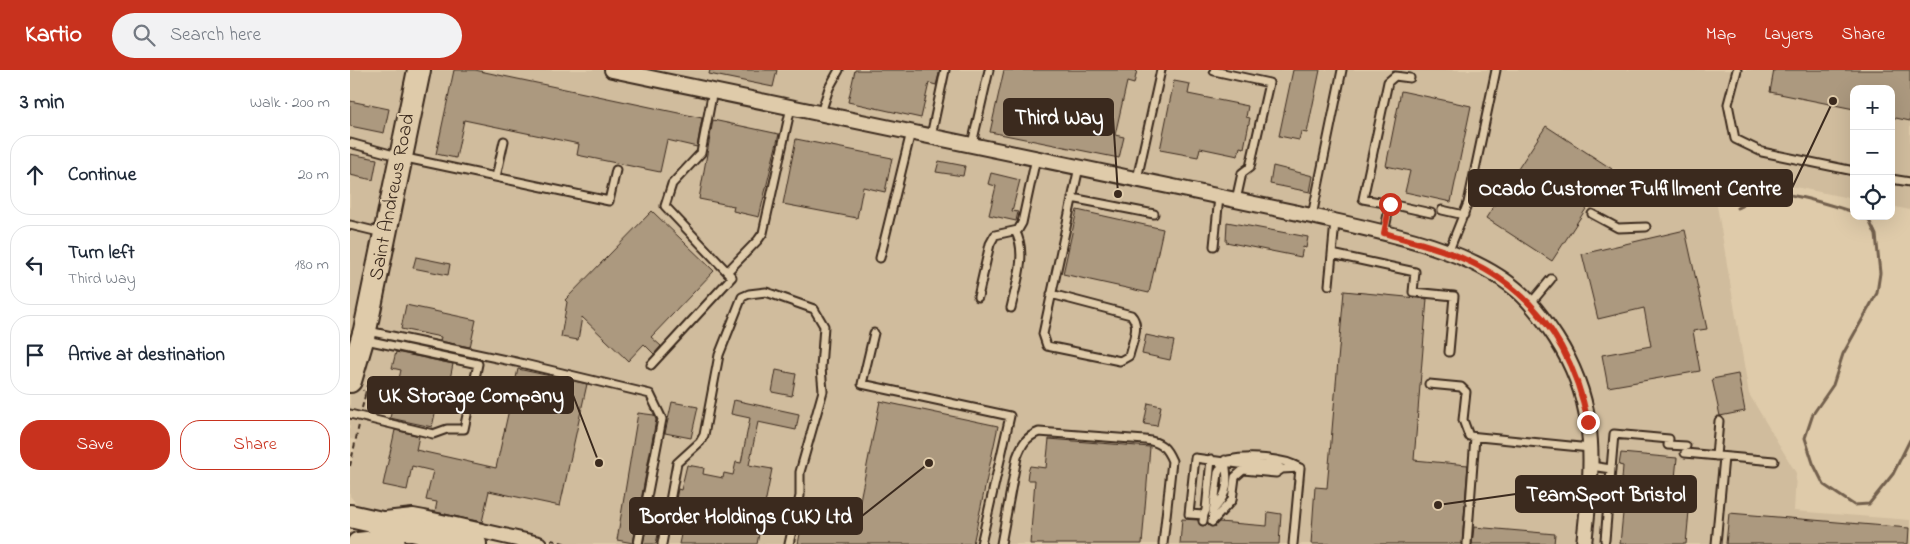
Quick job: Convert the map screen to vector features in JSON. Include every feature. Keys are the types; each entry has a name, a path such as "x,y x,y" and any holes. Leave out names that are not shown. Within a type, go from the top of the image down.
{"highway":[{"name":"Saint Andrews Road","path":"350,381 386,234 419,70"},
{"path":"356,518 474,544"},
{"path":"358,544 376,542 394,544"}],"street":[{"path":"612,70 677,76 713,90 1312,216 1384,233 1448,253 1493,273 1531,303 1547,324 1570,363 1584,404 1591,466 1584,544"},
{"path":"356,518 412,516 539,544"}],"lane":[{"path":"821,112 829,88 839,70"},
{"path":"931,136 945,70"},
{"path":"972,144 988,70"},
{"path":"1137,179 1161,70"},
{"path":"1312,216 1342,70"},
{"path":"1448,253 1464,215 1496,70"},
{"path":"1737,70 1728,104 1735,139 1762,152 1850,170"},
{"path":"1214,71 1269,84 1250,168 1242,173 1236,200"},
{"path":"1410,78 1394,76 1388,82 1364,199 1431,213"},
{"path":"651,365 732,277 665,206 672,184 701,153 713,90"},
{"path":"728,271 763,233 791,106"},
{"path":"880,258 911,131"},
{"path":"496,177 504,141"},
{"path":"350,143 401,157 609,201 616,170"},
{"path":"978,297 990,244 995,235 1018,230 1022,223 1036,158"},
{"path":"1051,294 1131,315 1135,320 1136,328 1129,356 1120,362 1047,346 1042,334 1079,166"},
{"path":"1895,180 1910,182"},
{"path":"1214,246 1219,197"},
{"path":"1072,198 1154,214"},
{"path":"1384,233 1390,204"},
{"path":"1442,210 1464,215"},
{"path":"1592,214 1618,228 1646,228"},
{"path":"1330,285 1335,222"},
{"path":"350,225 386,234"},
{"path":"1011,308 1019,268 1021,246 1015,231"},
{"path":"1332,254 1415,272 1413,292 1454,296 1449,352"},
{"path":"1531,303 1551,279"},
{"path":"662,544 677,464 700,442 704,435 720,355 733,324 738,304 742,297 756,292 766,292 807,305 814,309 824,326 821,368 822,400 800,472 800,496 789,544"},
{"path":"874,333 862,384 1010,416 981,544"},
{"path":"359,345 516,362 650,394 662,419 638,544"},
{"path":"350,414 433,434 447,429 464,429 478,364 359,345"},
{"path":"1429,384 1461,387 1466,392 1463,420 1469,436 1590,448"},
{"path":"1716,456 1719,420"},
{"path":"1001,544 1017,457 1022,444 1031,435 1039,432 1145,440 1158,442 1167,449 1172,461 1163,544"},
{"path":"1605,540 1614,434 1669,439 1668,445 1716,456 1774,461"},
{"path":"1467,544 1475,437"},
{"path":"1716,544 1724,457"},
{"path":"1211,459 1206,510 1203,518 1190,514 1195,458 1211,459 1225,460 1239,464 1276,466 1282,469"},
{"path":"1225,460 1239,458 1290,462 1300,468"},
{"path":"1225,460 1228,478 1225,497 1215,509 1212,522 1232,500 1235,477 1239,472 1243,470 1276,472 1282,469 1300,468"},
{"path":"1591,466 1611,469"},
{"path":"1293,544 1300,468"}],"shaded area":[{"path":"350,70 1910,70 1910,210 1895,207 1895,85 1850,85 1850,198 1711,170 1749,394 1796,473 1794,511 1910,520 1910,544 571,544 413,512 377,511 359,507 350,496 350,469 356,440 350,439"}],"building":[{"path":"454,70 475,70 702,118 697,147 667,140 660,172 577,155 579,144 464,120 456,158 436,154"},
{"path":"710,70 777,70 773,87 709,74"},
{"path":"855,70 940,70 936,85 929,83 921,118 848,102"},
{"path":"1004,70 1137,70 1134,84 1127,82 1115,135 1124,137 1119,158 990,132"},
{"path":"1293,70 1320,70 1307,133 1301,132 1299,140 1279,136"},
{"path":"1774,70 1910,70 1910,121 1895,118 1895,85 1850,85 1850,108 1770,92"},
{"path":"1174,81 1190,84 1188,94 1248,106 1246,117 1250,118 1244,148 1240,147 1238,156 1200,148 1198,157 1160,150"},
{"path":"1401,91 1471,106 1451,202 1405,192 1410,171 1386,166"},
{"path":"350,101 389,109 384,133 350,126"},
{"path":"713,120 779,134 759,217 733,211 734,206 699,199"},
{"path":"1546,126 1612,169 1552,261 1486,218"},
{"path":"796,139 892,158 885,192 863,187 857,218 783,204"},
{"path":"350,154 377,159 373,180 350,175"},
{"path":"939,161 965,166 963,176 936,172"},
{"path":"1273,166 1313,176 1310,192 1270,184"},
{"path":"991,173 1020,180 1012,211 1018,212 1016,221 989,215 996,186 988,184"},
{"path":"1077,210 1163,229 1149,293 1063,274"},
{"path":"652,211 714,271 651,337 661,346 654,354 644,344 628,361 582,317 578,340 561,337 567,302 565,300"},
{"path":"1227,222 1308,237 1306,248 1303,247 1301,257 1226,242"},
{"path":"1685,230 1707,329 1693,331 1700,371 1608,387 1602,355 1651,346 1644,308 1598,319 1582,254"},
{"path":"416,257 450,264 448,275 413,268"},
{"path":"1344,291 1427,299 1414,460 1468,465 1462,544 1311,544 1315,487 1327,488"},
{"path":"406,305 476,320 470,347 440,341 441,337 401,329"},
{"path":"1146,335 1174,341 1170,360 1142,354"},
{"path":"396,352 453,364 450,379 443,378 432,427 390,418 401,370 392,368"},
{"path":"518,369 587,384 560,506 489,491 482,522 435,512 437,502 426,500 433,471 412,466 407,490 383,485 395,430 419,436 416,450 496,468"},
{"path":"776,370 796,374 792,396 772,392"},
{"path":"1738,374 1745,411 1720,416 1712,379"},
{"path":"734,400 799,414 796,430 758,422 749,465 772,469 757,544 679,544 686,511 674,509 678,489 681,490 687,465 704,468 703,474 723,478 724,473 733,475 736,462 741,463 750,418 731,414"},
{"path":"880,401 998,426 973,544 798,544 807,499 858,510"},
{"path":"672,402 698,407 691,438 665,433"},
{"path":"1148,403 1161,406 1157,426 1144,424"},
{"path":"638,413 654,415 656,420 633,543 617,540"},
{"path":"1049,439 1150,447 1142,544 1030,544 1035,480 1027,480 1028,472 1030,466 1046,468"},
{"path":"1621,453 1677,458 1673,499 1690,500 1686,544 1620,544 1625,493 1621,493 1623,466 1619,465"},
{"path":"1268,512 1281,514 1279,544 1180,544 1182,519 1198,520 1200,525 1207,524 1211,527 1219,522 1267,526"},
{"path":"649,513 662,515 656,544 643,544"},
{"path":"1729,513 1909,528 1908,544 1726,544"},
{"path":"1474,527 1555,534 1554,544 1472,544"}],"waterway":[{"path":"1737,208 1762,195 1774,193 1810,199 1850,211"},
{"path":"1869,220 1876,235 1880,273 1877,293 1843,354 1833,385 1813,414 1805,438 1813,463 1824,485 1854,505 1869,504 1893,474 1910,440"}],"place":[{"name":"Ocado Customer Fulfillment Centre","path":"1833,101"},
{"name":"Third Way","path":"1118,194"},
{"name":"UK Storage Company","path":"599,463"},
{"name":"Border Holdings (UK) Ltd","path":"929,463"},
{"name":"TeamSport Bristol","path":"1438,505"}],"route":[{"path":"1390,204 1384,233 1464,258 1506,281 1531,303 1547,324 1570,363 1578,382 1588,422"}]}
